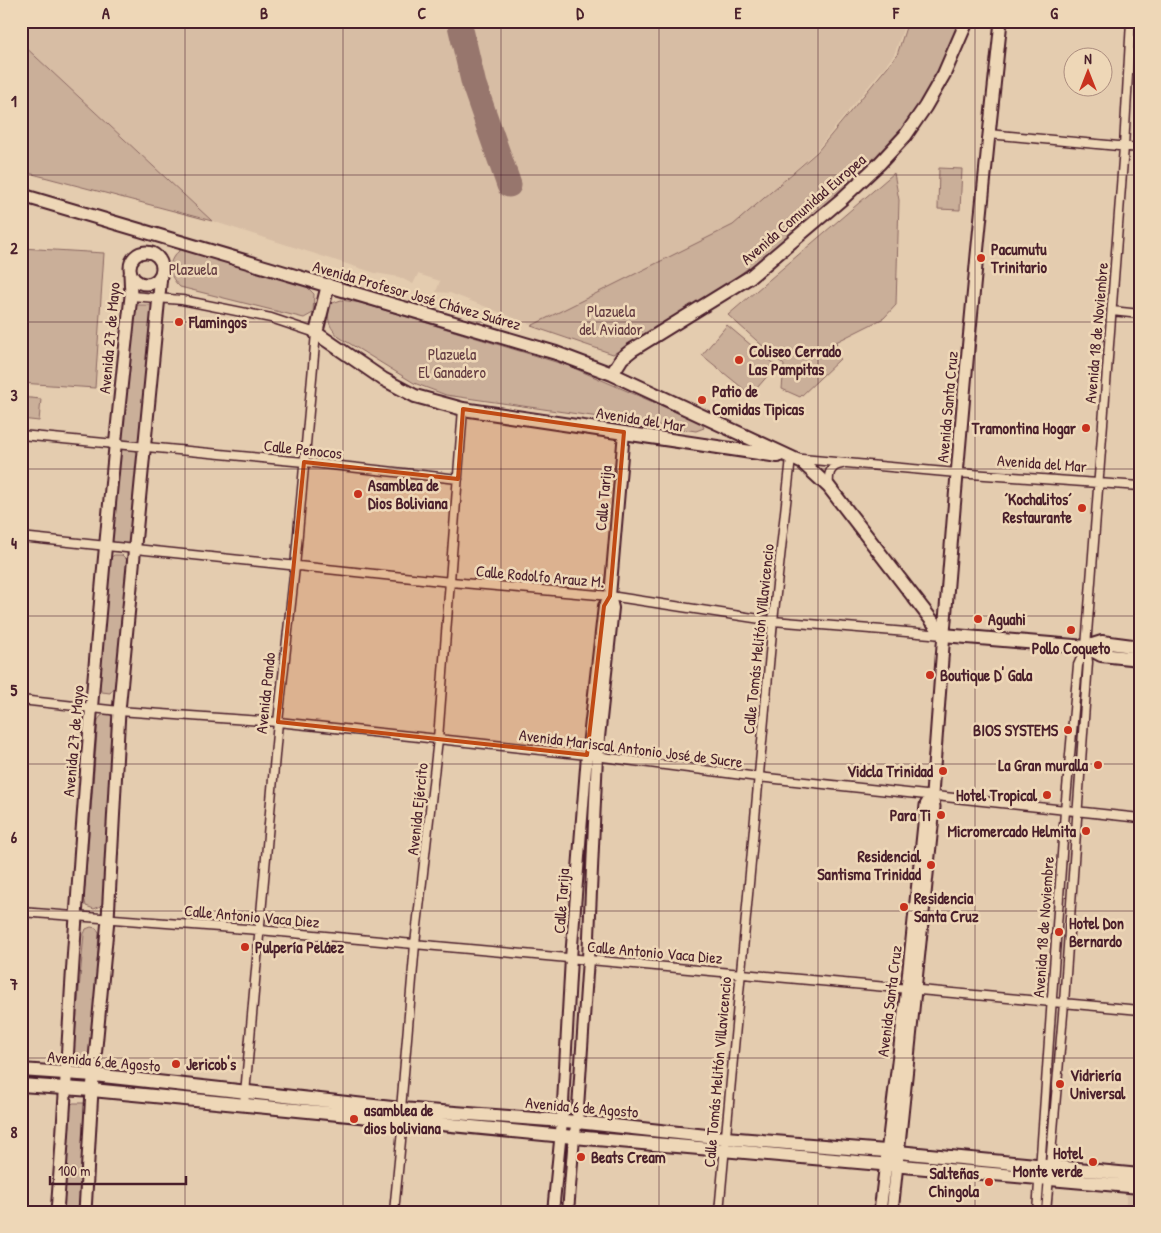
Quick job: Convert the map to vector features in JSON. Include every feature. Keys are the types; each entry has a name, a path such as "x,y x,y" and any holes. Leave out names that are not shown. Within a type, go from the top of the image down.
{"main road":[{"name":"Avenida Comunidad Europea","path":"612,374 622,358 632,350 750,277 842,199 879,164 905,136 926,107 944,74 968,21"},
{"name":"Avenida Santa Cruz","path":"880,1212 892,1158 912,989 926,804 932,796 957,473 988,134 1001,21"},
{"name":"Avenida Profesor José Chávez Suárez","path":"21,195 556,353 612,374 803,463 829,487 943,635"},
{"path":"146,252 151,234"},
{"path":"85,1212 92,1090 108,919 119,711 160,298 162,264 151,253 146,252 132,259 130,263 130,274 133,279 143,284 154,283 161,275"},
{"name":"Avenida 27 de Mayo","path":"57,1212 92,708 115,443 131,296 130,274"},
{"name":"Avenida Pando","path":"316,334 328,285"},
{"name":"Avenida del Mar","path":"316,334 383,379 415,396 463,408 791,458"},
{"path":"710,447 724,442 726,437 725,430 720,424"},
{"path":"943,635 1086,647 1102,642 1140,647"},
{"path":"1086,647 1101,655 1140,659"},
{"name":"Avenida 6 de Agosto","path":"21,1070 94,1075 246,1092 402,1115 574,1137 724,1144 892,1158 1044,1173 1140,1187"},
{"name":"Avenida 6 de Agosto","path":"21,1085 244,1105 402,1115 577,1122 724,1144"},
{"name":"Avenida Santa Cruz","path":"892,1158 892,1212"},
{"name":"Avenida 6 de Agosto","path":"1044,1173 1140,1175"}],"street":[{"name":"Avenida 18 de Noviembre","path":"1036,1212 1044,1173 1064,1003 1088,662 1086,647 1124,147 1131,21"},
{"path":"988,134 1140,148"},
{"name":"Avenida del Mar","path":"131,296 182,300 271,318 316,334"},
{"path":"1112,310 1140,314"},
{"name":"Avenida Pando","path":"244,1105 278,722 316,334"},
{"name":"Avenida Ejército","path":"394,1212 415,944 438,739 463,408"},
{"name":"Calle Tarija","path":"553,1212 559,1135 562,1121 571,958 592,756 604,606 610,596 624,432"},
{"name":"Calle Penocos","path":"21,435 458,479"},
{"name":"Avenida del Mar","path":"791,458 957,473 1140,486"},
{"name":"Calle Tomás Melitón Villavicencio","path":"719,1212 758,777 791,458"},
{"path":"829,487 828,476 831,469 836,465 847,463"},
{"name":"Calle Rodolfo Arauz M.","path":"21,537 451,582 610,596 773,621 943,635"},
{"name":"Avenida 18 de Noviembre","path":"1046,1212 1044,1173 1052,1002 1065,811 1078,664 1086,647"},
{"name":"Avenida Mariscal Antonio José de Sucre","path":"21,700 119,711 278,722 592,756 758,777 1140,818"},
{"name":"Calle Tarija","path":"568,1212 577,1122 588,959 592,756"},
{"name":"Calle Antonio Vaca Diez","path":"21,912 76,918 259,930 1140,1010"}],"highlighted area":[{"path":"463,409 624,432 610,596 604,606 587,755 278,722 304,462 458,479"}],"shaded area":[{"path":"21,21 906,21 894,55 815,152 733,226 535,326 450,293 436,292 440,281 418,274 413,284 399,277 375,273 212,221 21,43"},
{"path":"1127,1192 1140,1193 1140,1212 1125,1212"}],"green space":[{"name":"Plazuela del Aviador","path":"908,21 963,21 940,74 900,135 859,177 759,260 696,307 613,354 531,326 733,225 817,152 897,55"},
{"path":"21,43 212,221 21,171"},
{"path":"939,168 962,169 960,210 938,209"},
{"path":"894,173 899,200 896,305 884,318 836,342 840,359 800,397 782,389 784,365 728,315"},
{"name":"Plazuela","path":"189,246 302,282 314,294 313,313 304,318 180,287 172,275 171,264 176,253"},
{"path":"21,248 104,253 95,388 21,383"},
{"name":"Plazuela El Ganadero","path":"341,300 361,303 569,366 697,421 704,428 696,431 446,395 414,383 339,337 329,322 329,315 330,304"},
{"path":"130,305 156,305 141,444 119,439"},
{"name":"Coliseo Cerrado Las Pampitas","path":"727,325 776,366 751,395 702,355"},
{"path":"21,397 41,399 39,421 21,419"},
{"path":"118,448 141,451 130,544 110,542"},
{"path":"114,555 122,555 128,561 128,570 116,686 110,693 102,692 97,685 109,559"},
{"path":"106,713 115,717 104,900 101,906 94,909 86,906 84,898 98,720"},
{"path":"96,928 99,932 91,1071 72,1069 84,934 86,929"},
{"path":"73,1103 85,1103 88,1106 82,1212 61,1212 63,1182 66,1176 71,1105"}],"taxiway":[{"path":"459,21 474,85 509,185"}],"place":[{"name":"Pacumutu Trinitario","path":"981,258"},
{"name":"Flamingos","path":"179,322"},
{"name":"Coliseo Cerrado Las Pampitas","path":"739,360"},
{"name":"Patio de Comidas Tipicas","path":"702,400"},
{"name":"Tramontina Hogar","path":"1086,428"},
{"name":"Asamblea de Dios Boliviana","path":"358,494"},
{"name":"´Kochalitos´ Restaurante","path":"1082,508"},
{"name":"Aguahi","path":"978,619"},
{"name":"Pollo Coqueto","path":"1071,630"},
{"name":"Boutique D' Gala","path":"930,675"},
{"name":"BIOS SYSTEMS","path":"1068,730"},
{"name":"La Gran muralla","path":"1098,765"},
{"name":"Vidcla Trinidad","path":"943,771"},
{"name":"Hotel Tropical","path":"1047,795"},
{"name":"Para Ti","path":"941,815"},
{"name":"Micromercado Helmita","path":"1086,831"},
{"name":"Residencial Santisma Trinidad","path":"931,865"},
{"name":"Residencia Santa Cruz","path":"904,907"},
{"name":"Hotel Don Bernardo","path":"1059,932"},
{"name":"Pulpería Peláez","path":"245,947"},
{"name":"Jericob's","path":"176,1064"},
{"name":"Vidriería Universal","path":"1060,1084"},
{"name":"asamblea de dios boliviana","path":"354,1119"},
{"name":"Beats Cream","path":"581,1157"},
{"name":"Hotel Monte verde","path":"1093,1162"},
{"name":"Salteñas Chingola","path":"989,1182"}]}
